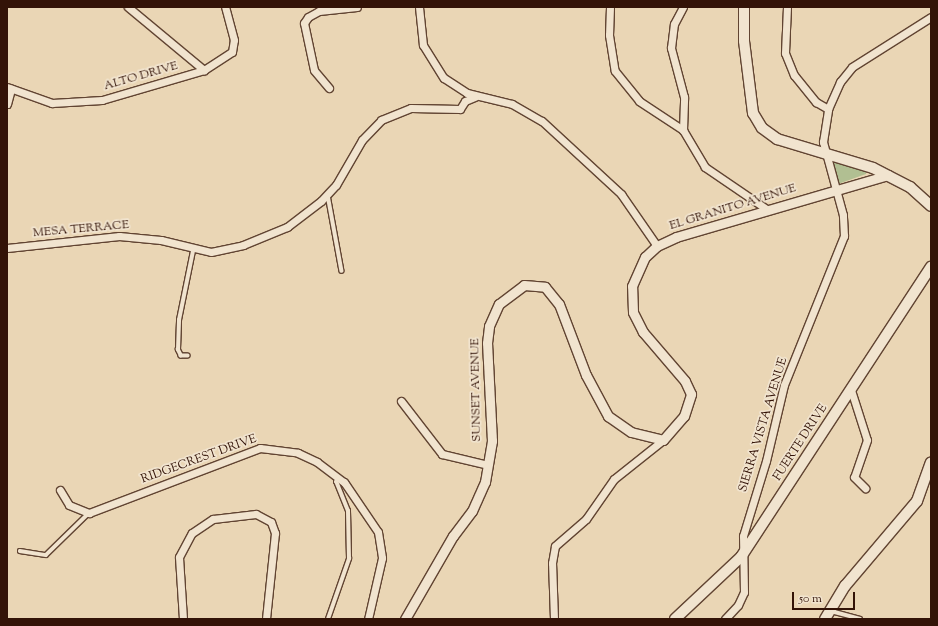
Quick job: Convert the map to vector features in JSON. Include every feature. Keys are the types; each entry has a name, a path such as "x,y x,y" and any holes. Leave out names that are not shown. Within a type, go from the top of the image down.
{"main road":[{"path":"744,7 744,41 753,113 758,123 777,139 826,153 888,175 910,187 930,204"},
{"name":"FUERTE DRIVE","path":"675,619 741,558 852,390 931,266"},
{"path":"827,615 849,581 917,502 931,462"}],"street":[{"path":"128,7 204,70"},
{"name":"ALTO DRIVE","path":"9,88 52,103 102,100 204,70 232,52 234,40 225,7"},
{"path":"329,88 314,70 304,23 308,17 319,11 357,7"},
{"path":"419,7 420,36 430,60 451,84 476,97 512,104 542,121 621,194 657,246 634,277 633,312 643,332 685,381 691,394 684,416 663,440 614,479 586,519 556,546 552,563 554,619"},
{"path":"610,7 609,34 615,71 639,101 683,130 705,167 768,210"},
{"path":"683,7 674,24 671,48 684,97 683,130"},
{"path":"786,7 785,53 794,75 816,102 828,109"},
{"name":"SIERRA VISTA AVENUE","path":"725,619 738,605 744,592 746,578 741,558 743,536 766,461 784,385 842,243 844,222 838,190 826,153 823,135 828,109 840,82 852,67 931,18"},
{"path":"7,104 9,88"},
{"name":"MESA TERRACE","path":"7,248 119,236 161,240 193,251 222,251 287,227 328,194 362,140 381,120 411,108 460,109 466,101 476,97"},
{"name":"EL GRANITO AVENUE","path":"657,246 768,210 888,175"},
{"name":"SUNSET AVENUE","path":"405,619 431,571 472,511 482,490 488,464 492,409 489,326 499,304 524,285 545,287 556,299 589,382 608,416 631,432 663,440"},
{"path":"852,390 867,440 854,477 865,488"},
{"path":"401,401 442,454 488,464"},
{"name":"RIDGECREST DRIVE","path":"89,513 260,448 298,453 339,477 366,510 382,544 382,558 368,619"},
{"path":"60,490 69,505 89,513"},
{"path":"183,619 179,557 192,533 213,519 256,514 271,522 275,533 266,619"}],"lane":[{"path":"328,194 342,271"},
{"path":"188,356 181,356 178,350 179,320 193,251"},
{"path":"328,619 349,559 348,511 336,482 339,477"},
{"path":"20,551 46,555 89,513"},
{"path":"827,615 860,619"}],"green space":[{"path":"831,161 866,172 866,174 838,184"}]}
